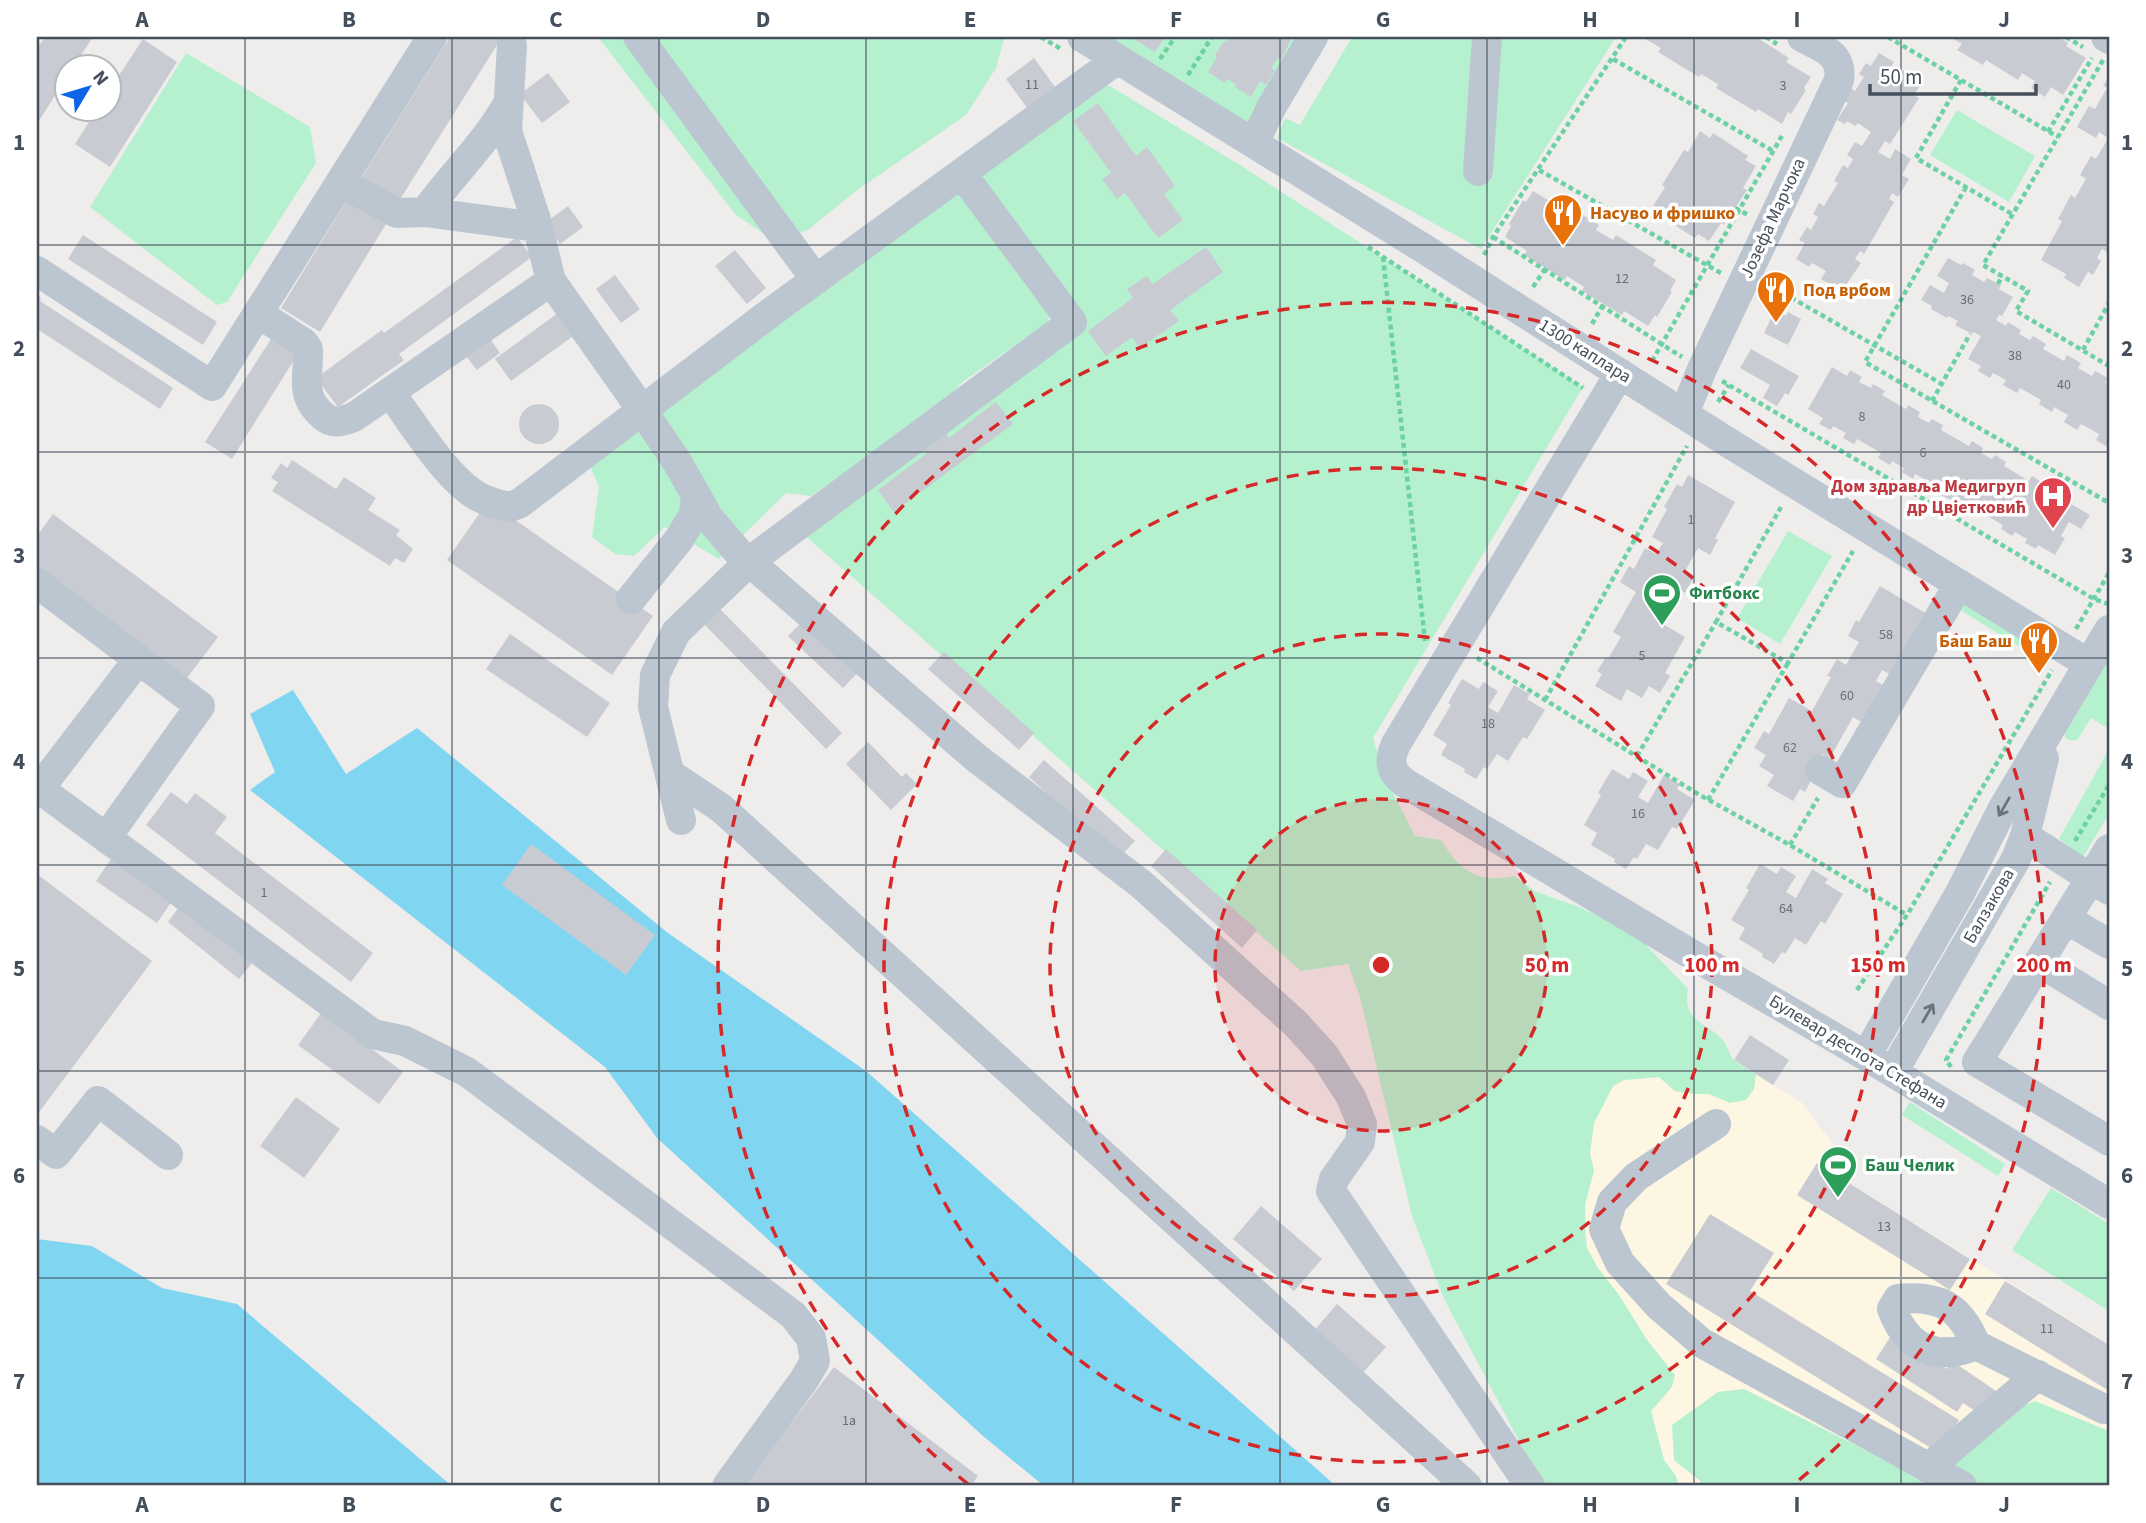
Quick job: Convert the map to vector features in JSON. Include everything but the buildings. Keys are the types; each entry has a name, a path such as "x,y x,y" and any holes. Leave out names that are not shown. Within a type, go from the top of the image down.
{"street":[{"path":"37,271 212,386 432,37"},
{"path":"638,37 816,279"},
{"name":"1300 каплара","path":"1082,37 2076,657"},
{"path":"1254,143 1272,106 1313,37"},
{"path":"1478,171 1487,37"},
{"name":"Јозефа Марчока","path":"1693,420 1702,369 1737,275 1839,80 1839,62 1833,55 1802,37"},
{"path":"512,46 507,131 551,281 642,410 708,517 750,561 975,757 1141,884 1296,1024 1324,1055 1351,1097 1362,1124 1360,1142 1334,1179 1331,1191 1530,1486"},
{"path":"390,392 443,463 478,497 510,507 520,503 816,279 1118,59"},
{"path":"425,212 493,129 507,105"},
{"path":"681,820 653,707 655,674 676,632 750,561 1072,322 962,174"},
{"path":"342,183 397,213 425,212 537,227"},
{"path":"259,314 304,343 308,349 307,395 312,406 328,420 340,422 354,417 551,281"},
{"path":"1455,645 1620,373"},
{"path":"631,599 680,538 694,514 696,495"},
{"path":"37,583 200,706 106,838"},
{"path":"1820,770 1843,783 1959,584"},
{"name":"Балзакова","path":"1893,1072 2016,859 2076,657 2109,629"},
{"name":"Булевар деспота Стефана","path":"1455,645 1396,744 1390,759 1397,778 1893,1072 2109,1204"},
{"path":"138,660 38,788 373,1034 405,1041 467,1072 793,1315 811,1338 815,1362 727,1486"},
{"name":"Балзакова","path":"1866,1056 1960,893 2002,810 2053,728"},
{"path":"670,774 721,808 1467,1486"},
{"path":"2025,836 2100,885"},
{"path":"2109,849 2100,885 2066,919 1977,1062 2109,1141"},
{"path":"2066,919 2109,944"},
{"path":"2039,962 2109,1005"},
{"path":"37,1140 56,1154 98,1101 168,1155"},
{"path":"1716,1124 1636,1177 1612,1202 1604,1229 1620,1262 1659,1306 1702,1343 1962,1486"},
{"path":"1976,1345 2104,1409 2109,1409"},
{"path":"1928,1468 2038,1375"}],"path":[{"path":"1154,69 1175,37"},
{"path":"1182,85 1212,37"},
{"path":"1484,256 1493,237 1626,37"},
{"path":"1888,37 2058,137"},
{"path":"2048,132 2103,43"},
{"path":"2109,50 1983,265 2028,291 2016,311 2109,366"},
{"path":"1613,59 1784,157"},
{"path":"1961,80 1916,158 2012,214"},
{"path":"1651,361 1786,127"},
{"path":"1539,170 1707,265 1737,275 1942,384"},
{"path":"1966,187 1865,362 2109,503"},
{"path":"1493,237 1702,369 2094,599 2109,604"},
{"path":"1383,257 1425,641"},
{"path":"1533,287 1545,269"},
{"path":"1998,284 2002,276"},
{"path":"2083,350 2109,303"},
{"path":"1592,324 1603,305"},
{"path":"1932,401 1970,334"},
{"path":"1545,699 1680,460 1693,420 1729,385"},
{"path":"1637,756 1782,507"},
{"path":"1708,800 1853,551"},
{"path":"1857,990 2076,657 2094,599 2109,573"},
{"path":"1716,621 1788,663"},
{"path":"1455,645 1708,800 1907,915"}],"shaded area":[{"path":"1756,1074 1801,1102 1838,1151 1831,1172 2109,1344 2109,1486 1679,1486 1676,1476 1664,1460 1651,1411 1665,1396 1675,1375 1647,1340 1587,1248 1585,1205 1594,1171 1590,1154 1594,1123 1613,1086 1624,1080 1659,1077 1675,1091 1709,1094 1731,1102 1754,1089"}],"green space":[{"path":"598,37 1004,39 996,68 966,115 856,191 808,230 774,241 735,214"},
{"path":"1103,37 1302,37 1254,143"},
{"path":"1352,37 1616,37 1481,249 1277,138 1285,118 1300,125"},
{"path":"186,53 310,127 316,163 227,302 217,305 90,207"},
{"path":"1095,77 1240,165 1583,387 1373,738 1384,775 1415,836 1441,840 1462,867 1479,876 1514,876 1535,891 1611,922 1627,925 1688,989 1688,1008 1696,1020 1722,1039 1733,1059 1756,1074 1754,1089 1746,1100 1730,1103 1709,1094 1675,1091 1659,1077 1624,1080 1613,1086 1594,1123 1590,1153 1594,1171 1585,1205 1587,1248 1647,1340 1675,1375 1672,1387 1651,1411 1664,1460 1676,1476 1679,1486 1543,1486 1444,1299 1412,1216 1360,997 1348,964 1301,971 802,533 1073,332 971,177"},
{"path":"1957,110 2035,156 2009,202 1930,155"},
{"path":"952,191 965,193 1051,313 1047,323 961,383 943,406 811,496 786,493 719,559 665,527 634,556 615,554 592,537 599,487 587,460"},
{"path":"1788,531 1832,556 1780,644 1737,618"},
{"path":"1958,594 2054,653 2048,664 1952,605"},
{"path":"2109,655 2109,729 2091,718 2078,739 2072,741 2065,738 2065,731"},
{"path":"2109,749 2109,814 2083,857 2059,839"},
{"path":"1910,1102 2005,1164 1998,1176 1902,1115"},
{"path":"2051,1188 2109,1224 2109,1311 2012,1250"},
{"path":"1744,1389 1923,1479 2012,1410 2035,1401 2109,1431 2109,1486 1702,1486 1699,1480 1674,1460 1672,1425 1718,1392"}],"water":[{"path":"293,690 346,774 417,728 668,933 866,1071 1336,1486 1044,1486 983,1436 657,1138 605,1067 250,790 275,772 250,714"},
{"path":"37,1239 92,1246 162,1288 237,1304 452,1486 37,1486"}],"place":[{"name":"Насуво и фришко","path":"1563,247"},
{"name":"Под врбом","path":"1776,324"},
{"name":"Дом здравља Медигруп др Цвјетковић","path":"2053,530"},
{"name":"Фитбокс","path":"1662,627"},
{"name":"Баш Баш","path":"2039,675"},
{"name":"Баш Челик","path":"1838,1199"}]}
